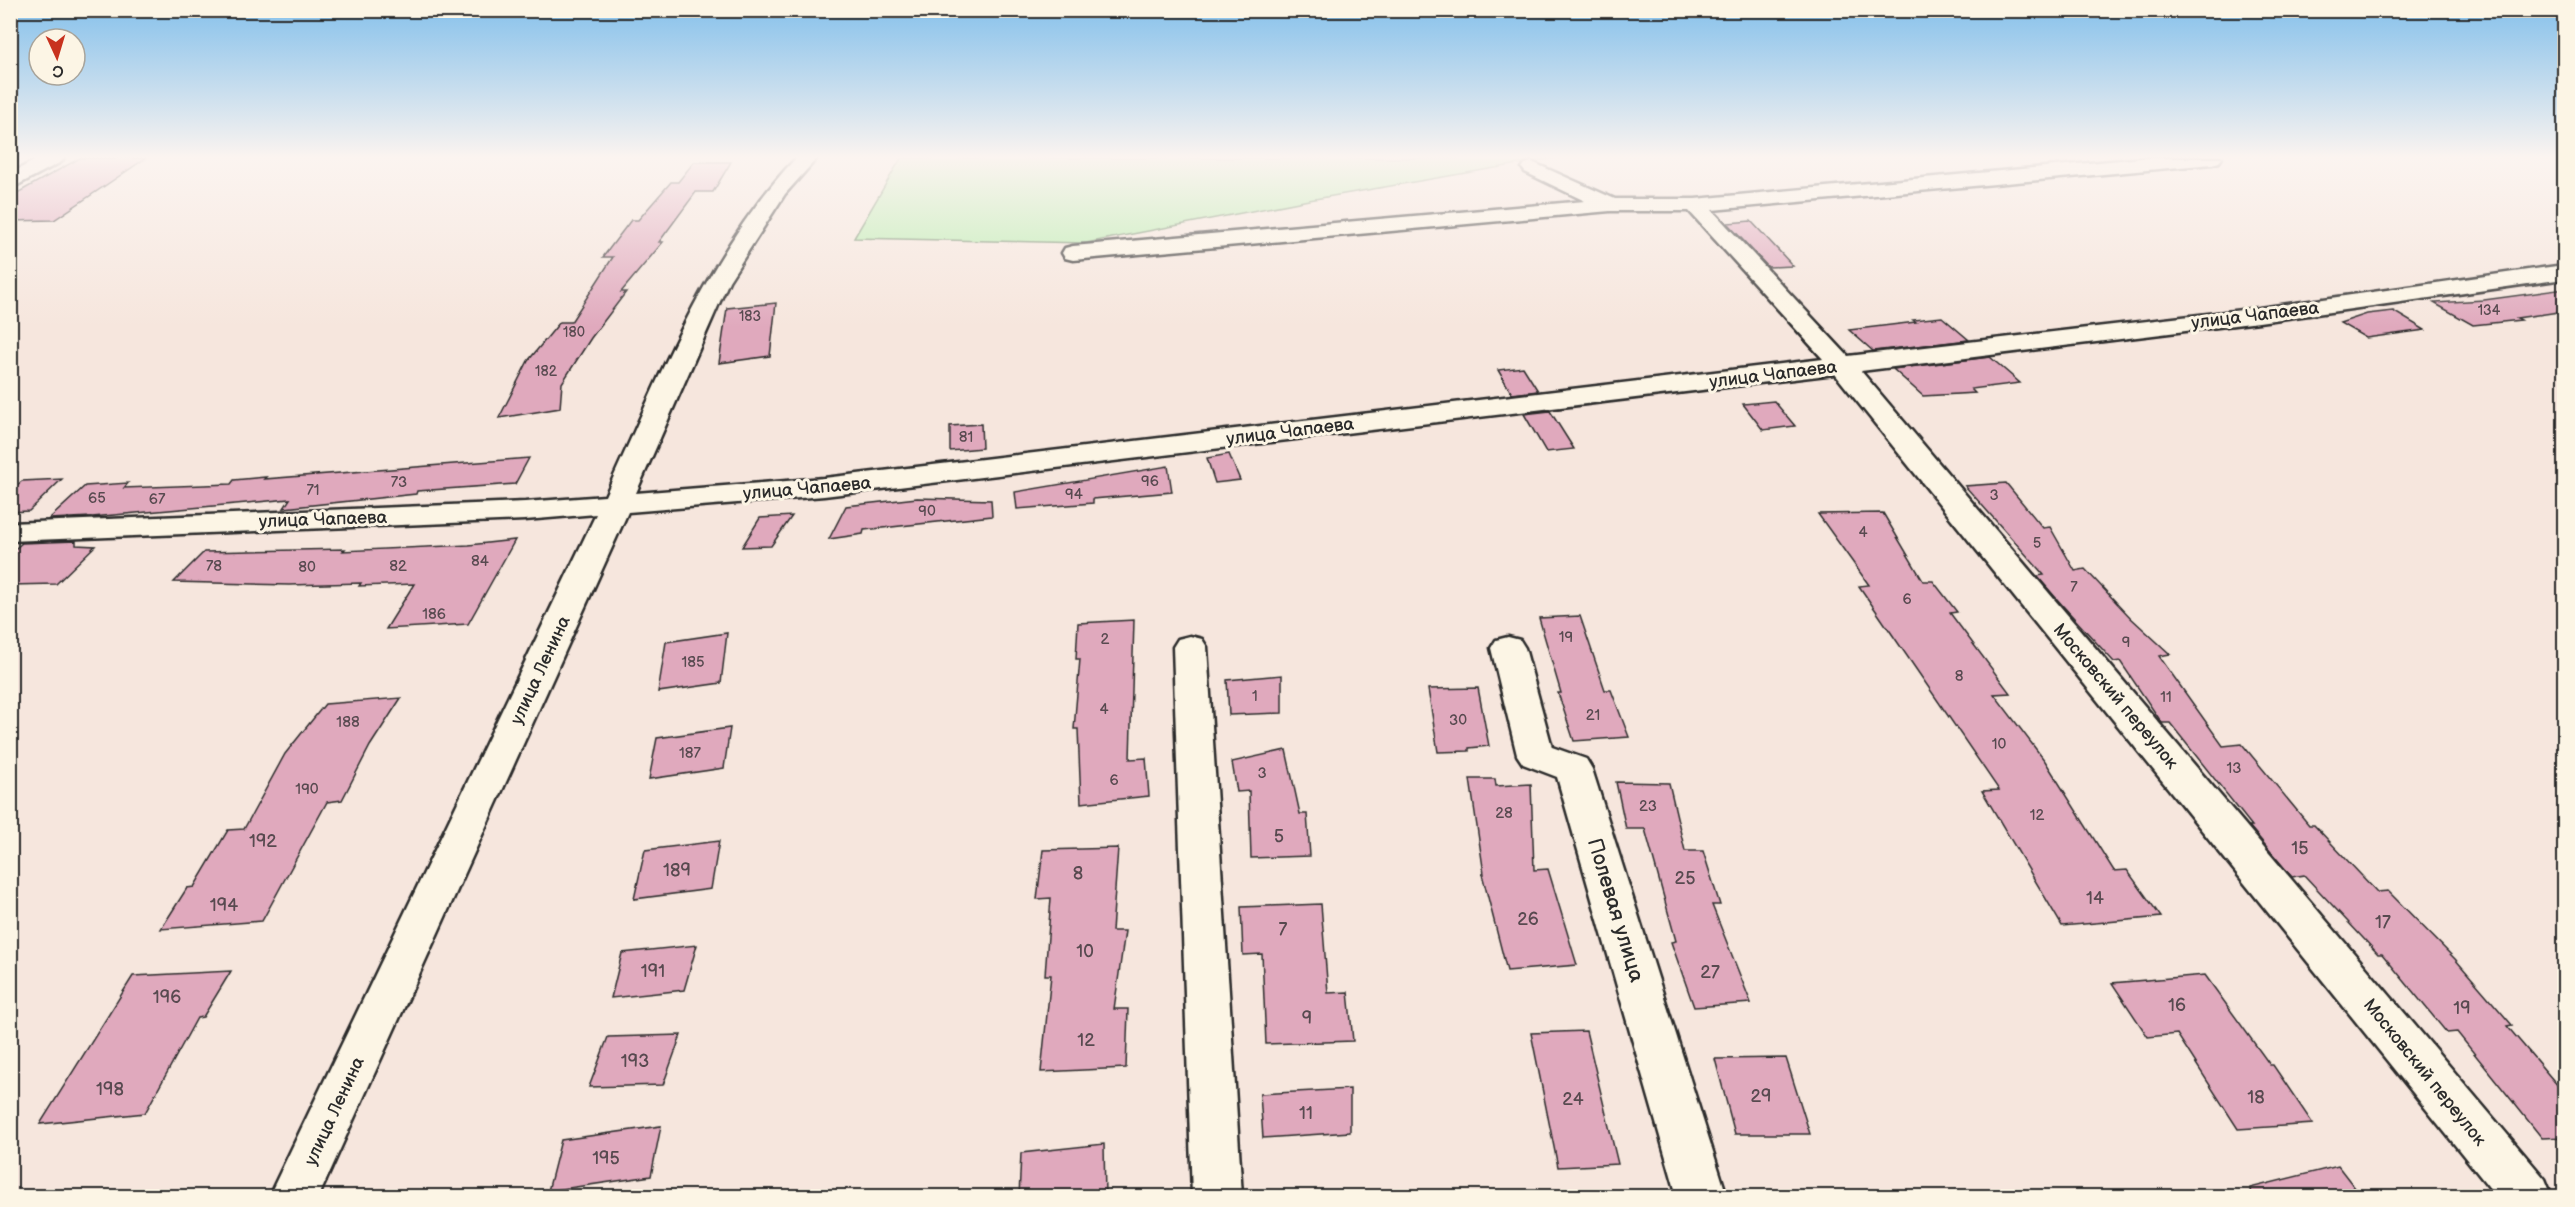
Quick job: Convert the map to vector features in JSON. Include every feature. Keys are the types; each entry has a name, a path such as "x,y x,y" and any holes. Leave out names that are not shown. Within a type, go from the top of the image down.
{"street":[{"name":"улица Ленина","path":"294,1197 617,504 717,281 761,214"},
{"path":"1073,252 1504,214"},
{"name":"Московский переулок","path":"1704,214 1842,365 2527,1197"},
{"name":"улица Чапаева","path":"10,532 513,512 824,487 2259,315 2565,272"},
{"path":"1190,648 1217,1197"},
{"name":"Полевая улица","path":"1508,648 1536,755 1573,769 1702,1197"}],"green space":[{"path":"868,214 1235,214 1086,243 854,238"}],"building":[{"path":"10,214 62,214 54,220 10,221"},
{"path":"643,214 679,214 659,242 663,242 621,292 626,292 591,338 562,383 560,408 499,418 528,361 560,322 571,322 613,257 603,257 631,220 638,220"},
{"path":"1751,221 1793,266 1768,267 1727,223"},
{"path":"2565,289 2565,311 2517,318 2521,320 2473,325 2434,303 2484,300"},
{"path":"776,303 770,356 719,363 727,308"},
{"path":"2393,311 2425,330 2366,338 2340,323 2367,314"},
{"path":"1942,317 1969,340 1873,351 1849,330 1916,322 1913,320"},
{"path":"1990,357 2020,383 1971,389 1975,393 1923,396 1893,369"},
{"path":"1523,367 1538,391 1512,394 1498,370"},
{"path":"1774,401 1795,426 1763,430 1743,404"},
{"path":"1550,411 1574,449 1546,452 1524,414"},
{"path":"981,424 982,448 950,451 950,426"},
{"path":"1229,454 1240,480 1215,483 1207,458"},
{"path":"529,458 515,484 417,491 416,494 284,508 290,499 49,519 85,486 128,483 124,488 231,484 234,480 266,477 264,479"},
{"path":"1168,466 1172,492 1093,499 1093,503 1017,509 1015,492"},
{"path":"62,479 29,511 10,512 10,491 22,481"},
{"path":"2006,483 2043,528 2050,527 2075,571 2085,569 2131,618 2170,654 2159,656 2223,746 2242,744 2309,825 2314,825 2377,892 2388,891 2455,959 2512,1025 2507,1026 2565,1094 2565,1137 2542,1138 2457,1032 2447,1033 2382,954 2378,954 2304,875 2292,877 2249,826 2252,826 2170,723 2162,723 2120,661 2114,662 2063,606 2037,576 2044,575 1965,486"},
{"path":"917,498 991,500 992,516 864,530 863,534 829,539 846,506"},
{"path":"1883,513 1923,581 1933,581 1957,612 1950,613 2010,693 1994,694 2045,761 2114,871 2127,870 2161,917 2062,926 1982,791 1999,790 1859,586 1869,585 1818,514"},
{"path":"792,516 771,546 742,547 760,518"},
{"path":"515,540 468,624 386,629 414,584 359,586 361,583 289,585 174,582 204,552 345,549 343,551 469,545"},
{"path":"76,541 76,545 95,546 56,584 10,585 10,553 22,543"},
{"path":"1580,616 1605,690 1611,690 1629,737 1574,741 1558,693 1561,693 1539,618"},
{"path":"1134,620 1130,759 1146,758 1149,796 1081,803 1078,729 1074,729 1080,659 1076,659 1078,623"},
{"path":"727,633 721,683 658,692 666,642"},
{"path":"1282,675 1282,713 1229,715 1227,680"},
{"path":"1478,688 1489,746 1469,748 1469,751 1438,752 1428,689"},
{"path":"401,698 370,746 342,800 327,802 262,921 161,929 187,888 194,887 228,830 244,829 285,754 325,704"},
{"path":"730,728 724,768 649,779 657,738"},
{"path":"1286,750 1300,814 1307,814 1310,856 1251,858 1249,791 1237,792 1232,762"},
{"path":"1470,779 1495,779 1496,786 1531,784 1534,870 1548,869 1577,965 1507,971 1482,874 1484,874"},
{"path":"1616,782 1669,783 1685,851 1703,851 1720,905 1712,905 1751,1003 1694,1007 1671,942 1676,941 1645,829 1626,829"},
{"path":"719,841 711,889 634,899 645,850"},
{"path":"1118,848 1112,931 1125,931 1114,1009 1128,1009 1126,1068 1041,1072 1051,975 1045,975 1051,898 1037,899 1043,850"},
{"path":"1321,904 1328,993 1348,992 1353,1041 1266,1044 1262,954 1243,955 1241,907"},
{"path":"697,945 684,990 611,998 622,953"},
{"path":"231,971 203,1017 197,1018 145,1113 40,1124 133,976"},
{"path":"2205,975 2270,1065 2273,1065 2313,1124 2238,1129 2177,1034 2148,1037 2112,983"},
{"path":"1586,1031 1618,1164 1558,1167 1531,1033"},
{"path":"681,1035 663,1085 589,1087 608,1037"},
{"path":"1786,1058 1810,1134 1735,1134 1715,1059"},
{"path":"1350,1089 1350,1132 1263,1138 1260,1094"},
{"path":"661,1126 651,1176 548,1191 561,1140"},
{"path":"1104,1144 1105,1197 1019,1197 1021,1153"},
{"path":"2338,1166 2362,1197 2251,1197 2250,1188"}]}
